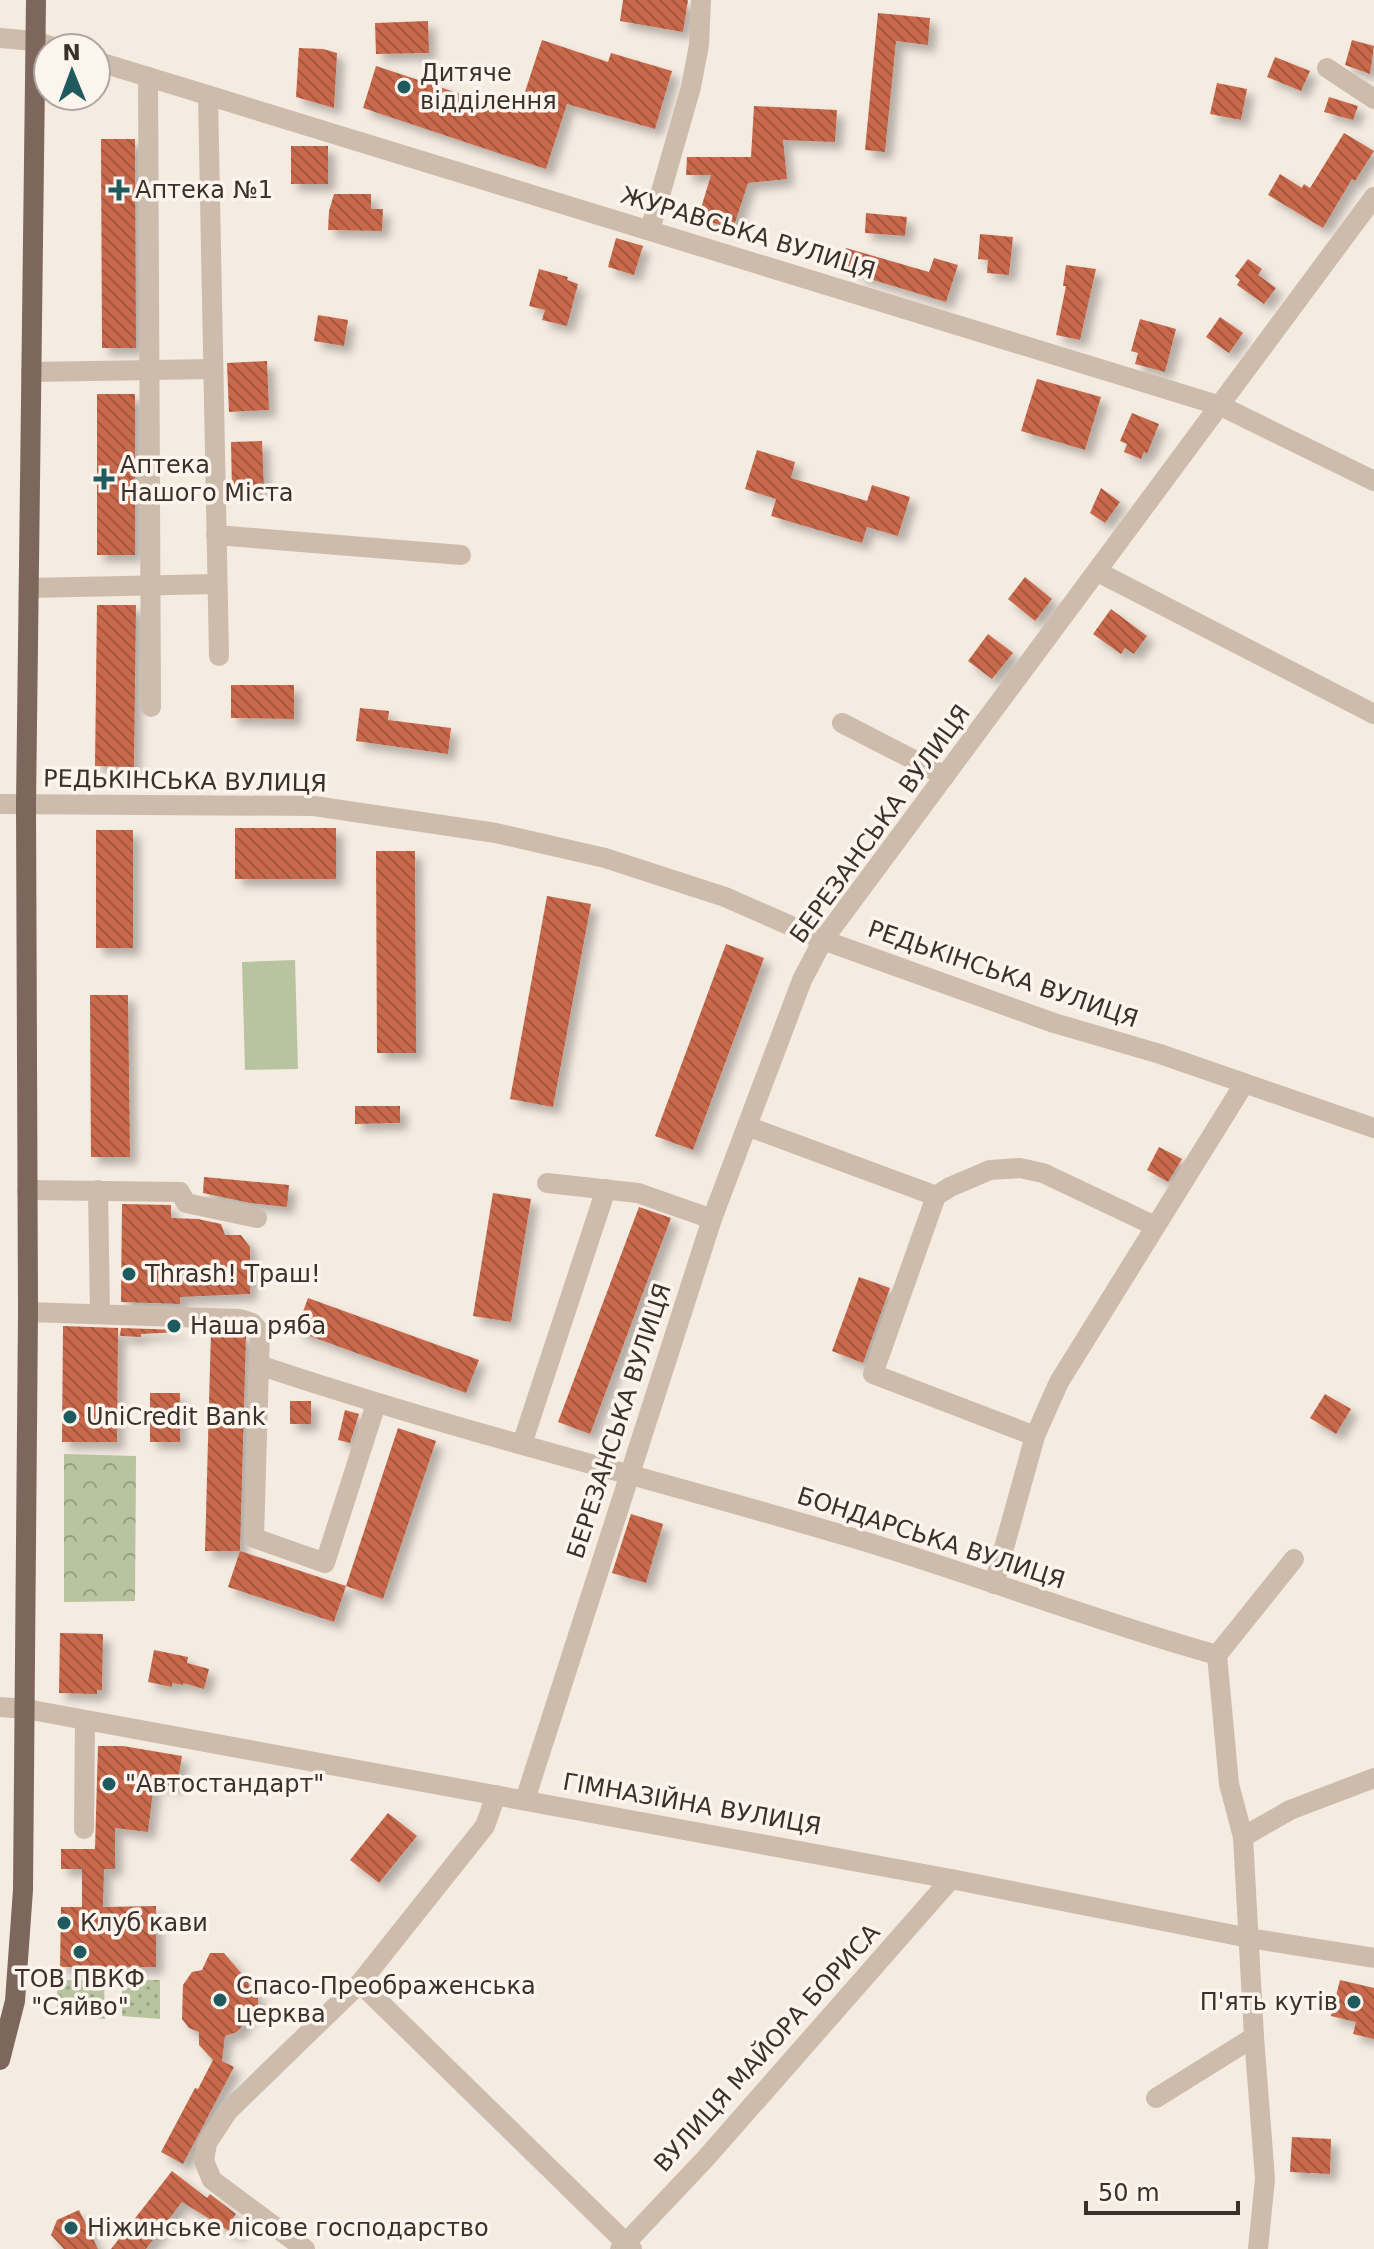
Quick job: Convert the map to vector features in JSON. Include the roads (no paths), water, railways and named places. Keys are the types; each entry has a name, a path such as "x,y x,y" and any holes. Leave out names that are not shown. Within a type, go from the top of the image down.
{"main road":[{"path":"35,32 36,0"},
{"path":"0,2060 23,1890 28,1312 26,804 34,112"}],"street":[{"path":"650,230 691,87 699,45 701,0"},
{"path":"0,38 32,41"},
{"name":"ЖУРАВСЬКА ВУЛИЦЯ","path":"112,66 1221,406 1374,481"},
{"path":"1327,68 1374,99"},
{"path":"148,77 151,707"},
{"path":"208,95 219,656"},
{"name":"БЕРЕЗАНСЬКА ВУЛИЦЯ","path":"525,1800 712,1219 802,980 823,940 1374,197"},
{"path":"31,372 213,369"},
{"path":"216,535 461,555"},
{"path":"1098,572 1374,714"},
{"path":"29,588 217,584"},
{"path":"842,723 945,776"},
{"name":"РЕДЬКІНСЬКА ВУЛИЦЯ","path":"0,804 314,806 496,833 605,858 725,897 823,940 1054,1023 1160,1054 1374,1128"},
{"path":"994,1584 1035,1436 1066,1369 1244,1084"},
{"path":"747,1126 936,1196"},
{"path":"1035,1436 873,1374 936,1196 990,1170 1020,1168 1043,1173 1155,1226"},
{"path":"547,1183 638,1193 712,1219"},
{"path":"522,1444 606,1189"},
{"path":"27,1190 180,1192 186,1203 257,1218"},
{"path":"98,1190 100,1313"},
{"path":"28,1312 240,1319 252,1323 260,1332 254,1538 325,1563 376,1404"},
{"name":"БОНДАРСЬКА ВУЛИЦЯ","path":"259,1365 376,1404 859,1539 1158,1639 1217,1655"},
{"path":"1258,2249 1265,2179 1243,1837 1229,1784 1217,1655 1294,1559"},
{"name":"ГІМНАЗІЙНА ВУЛИЦЯ","path":"0,1707 26,1709 525,1800 1249,1938 1374,1958"},
{"path":"84,1829 85,1721"},
{"path":"1243,1837 1290,1810 1374,1778"},
{"path":"305,2249 212,2180 204,2161 207,2143 228,2111 360,1983 485,1826 496,1795"},
{"name":"ВУЛИЦЯ МАЙОРА БОРИСА","path":"626,2247 951,1879"},
{"path":"360,1983 626,2247"},
{"path":"1156,2098 1254,2037"}],"place":[{"name":"Дитяче відділення","path":"404,87"},
{"name":"Аптека №1","path":"119,190"},
{"name":"Аптека Нашого Міста","path":"104,479"},
{"name":"Thrash! Траш!","path":"129,1274"},
{"name":"Наша ряба","path":"174,1326"},
{"name":"UniCredit Bank","path":"70,1417"},
{"name":"\"Автостандарт\"","path":"109,1784"},
{"name":"Клуб кави","path":"64,1923"},
{"name":"ТОВ ПВКФ \"Сяйво\"","path":"80,1952"},
{"name":"Спасо-Преображенська церква","path":"220,2000"},
{"name":"П'ять кутів","path":"1354,2002"},
{"name":"Ніжинське лісове господарство","path":"71,2228"}]}
